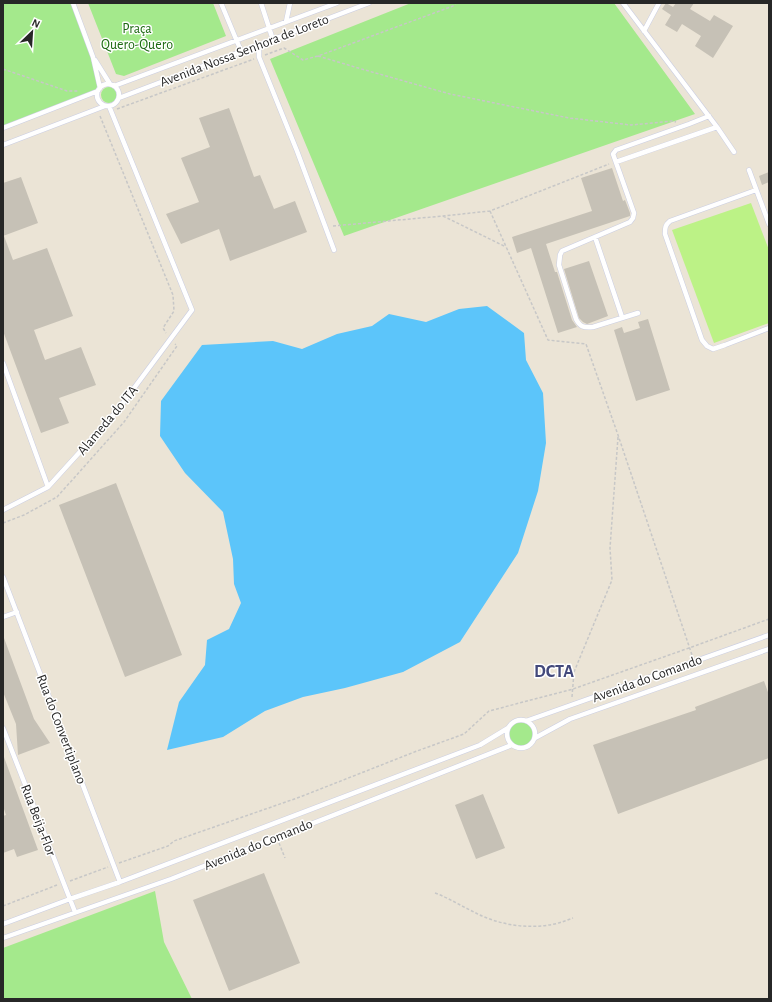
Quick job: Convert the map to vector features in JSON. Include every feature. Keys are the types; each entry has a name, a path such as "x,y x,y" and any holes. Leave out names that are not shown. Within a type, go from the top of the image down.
{"lane":[{"path":"73,3 93,57 99,90 98,98 102,104 108,108"},
{"path":"221,3 241,51"},
{"path":"261,3 273,40"},
{"path":"286,22 290,3"},
{"name":"Avenida Nossa Senhora de Loreto","path":"112,85 338,3"},
{"name":"Avenida Nossa Senhora de Loreto","path":"119,98 369,3"},
{"path":"623,3 717,127 734,152"},
{"path":"644,31 659,3"},
{"path":"259,45 259,57 334,250"},
{"path":"3,145 108,108 115,104 119,98 119,91 112,85 93,57"},
{"path":"3,128 99,90 103,86 112,85"},
{"name":"Alameda do ITA","path":"3,510 48,487 117,411 192,310 108,108"},
{"path":"638,313 593,327 586,328 581,326 576,319 559,264 560,255 562,251 630,222 633,218 634,213 613,154 616,150 708,116"},
{"path":"616,162 717,127"},
{"path":"749,170 769,224"},
{"path":"756,190 670,221 666,224 665,234 702,340 706,346 713,349 769,328"},
{"path":"595,237 622,317"},
{"path":"3,363 48,487"},
{"name":"Rua do Convertiplano","path":"3,577 120,882"},
{"path":"3,617 17,612"},
{"name":"Avenida do Comando","path":"526,721 769,635"},
{"name":"Avenida do Comando","path":"535,738 570,719 769,649"},
{"path":"522,720 526,721 532,726 535,738 527,747 520,748 509,742 507,737 508,728 514,722 522,720"},
{"name":"Rua Beija-Flor","path":"3,728 75,912"},
{"name":"Avenida do Comando","path":"3,924 120,882 480,745 508,728"},
{"name":"Avenida do Comando","path":"3,938 171,879 512,745"}],"path":[{"path":"108,108 284,48 303,60 318,56 453,6 456,3"},
{"path":"318,56 450,94 569,118 631,125 673,121 689,124"},
{"path":"3,69 67,91 83,91"},
{"path":"3,523 24,515 57,497 124,422 177,346 163,328 174,311 173,295 100,116"},
{"path":"325,227 490,211 616,162"},
{"path":"490,211 548,340 586,344 694,662"},
{"path":"443,216 506,246"},
{"path":"572,705 574,672 612,580 610,548 618,435"},
{"path":"3,906 168,846 174,841 300,797 464,734 489,711 573,689 690,648 769,618"},
{"path":"277,837 285,858"},
{"path":"435,893 489,919 520,926 549,925 573,918"}],"green space":[{"path":"3,3 74,3 93,57 98,91 3,128"},
{"name":"Praça Quero-Quero","path":"88,3 213,3 226,36 124,76 116,74"},
{"path":"411,3 614,3 695,114 344,236 270,59"},
{"path":"106,87 112,87 117,92 115,101 112,103 106,103 101,98 101,92"},
{"path":"751,203 769,250 769,323 714,343 672,230"},
{"path":"521,722 530,725 533,734 530,743 521,746 512,743 509,734 512,725"},
{"path":"155,891 164,942 192,999 3,999 3,948"}],"water":[{"path":"487,306 524,333 526,360 543,393 546,443 538,491 518,553 460,642 403,672 345,688 303,697 265,711 223,737 167,750 179,702 205,665 207,640 229,629 241,603 234,584 233,559 223,512 185,473 160,436 161,401 202,345 273,341 302,349 337,334 372,326 389,314 426,322 459,309"}],"building":[{"path":"666,3 673,7 676,3 694,3 690,9 710,21 714,15 733,26 713,58 695,46 701,36 682,24 677,32 665,25 671,15 662,9"},
{"path":"229,108 254,177 260,175 274,209 295,201 307,232 230,261 219,229 181,244 166,214 199,202 181,158 210,147 199,118"},
{"path":"612,168 623,201 625,200 630,216 546,244 555,272 557,272 572,320 577,327 558,333 531,248 517,253 512,237 592,211 581,178"},
{"path":"769,172 769,182 762,185 759,176"},
{"path":"21,177 38,223 3,236 3,183"},
{"path":"3,236 13,260 47,248 73,316 34,330 45,360 81,347 96,385 59,398 69,423 41,433 3,331"},
{"path":"589,261 608,316 587,324 579,318 564,269"},
{"path":"648,319 670,390 636,401 614,330 622,327 624,333 640,328 638,322"},
{"path":"116,483 182,655 125,677 59,505"},
{"path":"3,638 34,719 50,743 18,755 16,724 3,692"},
{"path":"764,681 769,695 769,758 618,814 593,745 696,710 695,707"},
{"path":"3,757 38,850 17,857 14,849 3,853 3,816 6,815 3,806"},
{"path":"483,794 505,848 476,859 455,805"},
{"path":"264,873 300,963 229,991 193,900"}],"district":[{"name":"DCTA","path":"554,671"}]}
